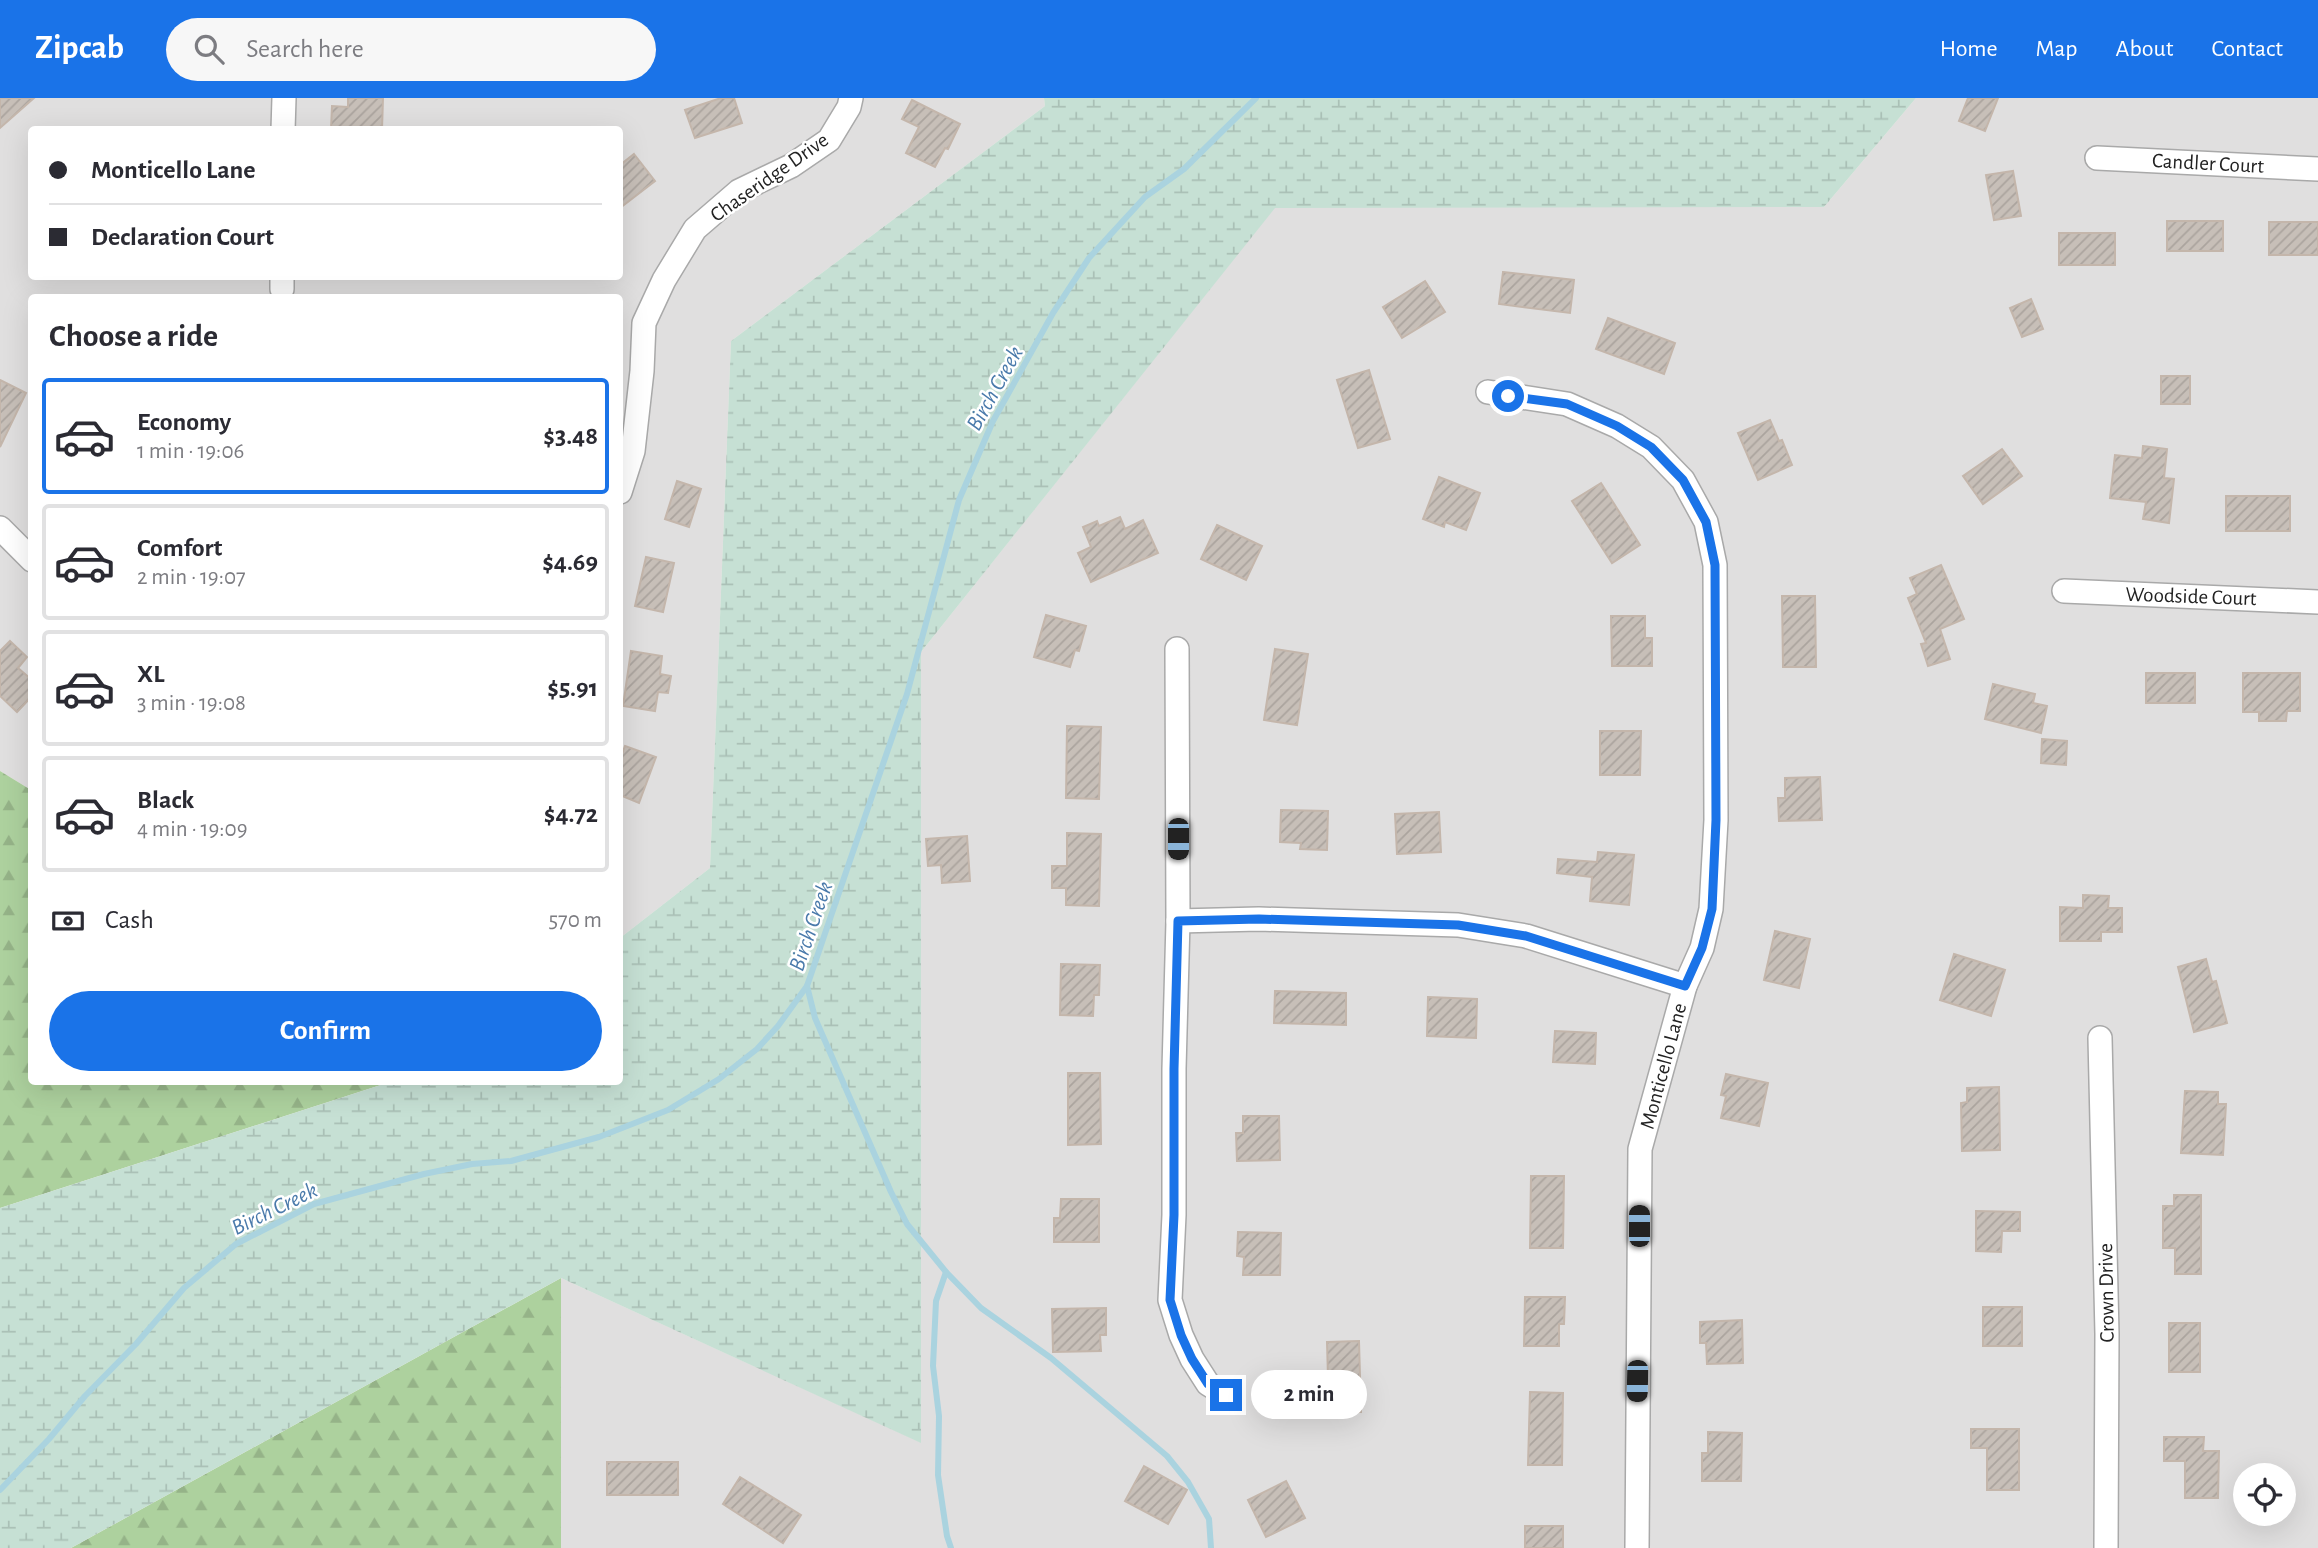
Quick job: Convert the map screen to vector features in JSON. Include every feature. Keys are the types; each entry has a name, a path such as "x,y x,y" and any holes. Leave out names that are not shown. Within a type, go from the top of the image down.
{"street":[{"path":"284,98 284,126"},
{"name":"Chaseridge Drive","path":"623,482 632,452 642,371 643,323 664,279 695,229 739,191 791,166 829,140 849,107 851,98"},
{"name":"Candler Court","path":"2097,158 2318,169"},
{"name":"Monticello Lane","path":"1488,392 1567,404 1617,426 1651,447 1683,480 1706,522 1715,565 1716,820 1712,909 1702,948 1685,986 1640,1149 1637,1548"},
{"path":"0,528 28,556"},
{"name":"Woodside Court","path":"2064,591 2318,602"},
{"path":"1177,649 1178,921 1174,1215 1170,1300 1192,1359 1208,1384 1226,1395"},
{"path":"1178,921 1259,919 1458,925 1526,936 1685,986"},
{"name":"Crown Drive","path":"2100,1038 2107,1334 2106,1548"}],"shaded area":[{"path":"0,98 1044,98 1045,106 731,341 710,868 623,936 623,294 28,294 28,788 0,771"},
{"path":"1916,98 2318,98 2318,1548 561,1548 561,1278 920,1442 921,652 1275,207 1824,207"}],"green space":[{"path":"1044,98 1916,98 1824,207 1275,208 921,652 921,1443 561,1278 71,1548 0,1548 0,1208 381,1085 623,1085 623,936 710,868 731,341 1045,106"},
{"path":"0,771 28,788 28,1085 381,1085 0,1208"},
{"path":"561,1278 561,1548 71,1548"}],"building":[{"path":"0,98 34,98 0,128"},
{"path":"348,98 383,98 382,126 331,126 332,106 348,107"},
{"path":"721,98 734,98 742,123 695,138 685,110"},
{"path":"1968,98 1998,98 1985,131 1959,121"},
{"path":"912,100 960,124 948,149 945,148 935,167 906,153 919,127 902,119"},
{"path":"634,154 655,181 623,206 623,163"},
{"path":"2013,171 2021,216 1994,220 1986,175"},
{"path":"2167,221 2223,221 2223,251 2167,251"},
{"path":"2269,222 2318,222 2318,255 2269,255"},
{"path":"2059,233 2115,233 2115,265 2059,265"},
{"path":"1503,272 1574,280 1570,313 1499,304"},
{"path":"1425,281 1445,312 1402,338 1383,307"},
{"path":"2031,299 2043,329 2022,337 2010,308"},
{"path":"1608,318 1675,343 1664,374 1596,349"},
{"path":"1369,370 1390,439 1358,448 1337,380"},
{"path":"2161,376 2190,376 2190,404 2161,404"},
{"path":"0,380 26,393 0,447"},
{"path":"1770,420 1792,465 1758,480 1738,433"},
{"path":"2143,446 2167,449 2164,478 2174,479 2169,523 2143,519 2146,502 2110,498 2115,455 2142,458"},
{"path":"2002,449 2022,476 1983,504 1963,476"},
{"path":"1439,477 1480,493 1466,530 1445,522 1444,527 1423,519"},
{"path":"677,481 701,489 689,527 665,519"},
{"path":"1601,483 1640,545 1612,563 1572,501"},
{"path":"2226,496 2290,496 2290,531 2226,531"},
{"path":"1120,517 1125,529 1143,520 1158,553 1091,582 1078,553 1091,547 1083,527 1097,521 1099,526"},
{"path":"1217,525 1262,546 1246,580 1201,559"},
{"path":"646,557 674,563 663,612 635,606"},
{"path":"1941,565 1964,619 1940,629 1950,659 1928,666 1921,644 1926,643 1908,598 1917,594 1910,578"},
{"path":"1782,596 1815,596 1816,667 1783,667"},
{"path":"1046,615 1086,626 1079,651 1075,650 1070,667 1034,657"},
{"path":"1611,616 1645,616 1645,638 1652,638 1652,666 1612,666"},
{"path":"10,641 27,657 18,668 28,677 28,700 17,712 0,696 0,651"},
{"path":"1275,649 1308,654 1297,725 1264,720"},
{"path":"631,651 662,656 660,674 671,676 668,693 658,692 655,711 623,706"},
{"path":"2146,673 2195,673 2195,703 2146,703"},
{"path":"2243,673 2300,673 2300,711 2287,711 2286,721 2259,721 2259,712 2243,712"},
{"path":"1993,684 2035,694 2033,703 2047,706 2041,733 1985,719"},
{"path":"1067,726 1101,727 1099,799 1066,798"},
{"path":"1600,731 1641,731 1640,775 1600,775"},
{"path":"2042,739 2067,741 2066,765 2041,763"},
{"path":"625,746 656,757 639,803 623,796"},
{"path":"1820,777 1822,820 1779,821 1778,798 1785,798 1785,778"},
{"path":"1281,810 1328,811 1327,850 1300,849 1301,843 1280,842"},
{"path":"1439,812 1441,852 1397,854 1395,814"},
{"path":"1067,833 1101,834 1099,906 1066,905 1066,888 1052,888 1052,866 1067,866"},
{"path":"967,836 970,881 942,883 941,865 928,866 926,839"},
{"path":"1598,852 1634,855 1629,905 1590,901 1592,877 1557,873 1558,859 1597,862"},
{"path":"2083,895 2109,896 2108,908 2122,908 2122,932 2101,932 2101,941 2060,941 2060,907 2083,908"},
{"path":"1775,931 1810,939 1799,988 1764,980"},
{"path":"1954,954 2005,970 1991,1016 1940,1000"},
{"path":"2206,959 2212,982 2216,981 2227,1023 2194,1032 2178,967"},
{"path":"1061,964 1100,965 1099,995 1094,995 1093,1016 1060,1015"},
{"path":"1275,991 1346,993 1346,1025 1274,1023"},
{"path":"1428,997 1477,999 1476,1038 1427,1036"},
{"path":"1555,1031 1596,1033 1595,1064 1553,1062"},
{"path":"1068,1073 1100,1073 1101,1144 1068,1145"},
{"path":"1726,1074 1768,1083 1759,1126 1721,1118 1726,1096 1721,1095"},
{"path":"1999,1087 2000,1150 1962,1151 1961,1103 1967,1102 1967,1088"},
{"path":"2185,1091 2218,1092 2218,1104 2226,1104 2223,1155 2181,1153"},
{"path":"1243,1116 1279,1116 1280,1160 1237,1161 1236,1133 1243,1133"},
{"path":"1531,1176 1564,1176 1563,1248 1530,1248"},
{"path":"2174,1195 2201,1195 2201,1274 2175,1274 2175,1248 2163,1248 2163,1206 2174,1206"},
{"path":"1061,1199 1099,1199 1099,1242 1054,1242 1054,1218 1060,1218"},
{"path":"1976,1211 2020,1212 2020,1231 2002,1231 2001,1252 1976,1251"},
{"path":"1238,1232 1281,1233 1280,1275 1243,1275 1244,1257 1237,1256"},
{"path":"1525,1297 1565,1297 1564,1324 1559,1324 1559,1346 1524,1346"},
{"path":"1983,1307 2022,1307 2022,1346 1983,1346"},
{"path":"1106,1308 1106,1335 1100,1335 1101,1351 1053,1352 1052,1309"},
{"path":"1742,1320 1743,1363 1707,1364 1706,1343 1700,1343 1700,1322"},
{"path":"2169,1323 2200,1323 2200,1372 2169,1372"},
{"path":"1359,1341 1361,1412 1329,1413 1327,1342"},
{"path":"1530,1392 1563,1393 1562,1465 1528,1465"},
{"path":"1971,1429 2019,1429 2019,1490 1987,1490 1987,1448 1971,1448"},
{"path":"1708,1432 1742,1433 1741,1481 1702,1481 1702,1453 1708,1453"},
{"path":"2164,1437 2204,1437 2203,1451 2219,1451 2218,1498 2185,1498 2185,1461 2164,1461"},
{"path":"607,1462 678,1462 678,1495 607,1495"},
{"path":"1144,1466 1187,1490 1168,1524 1125,1501"},
{"path":"740,1477 801,1515 783,1543 723,1504"},
{"path":"1286,1481 1305,1518 1266,1537 1248,1500"},
{"path":"1525,1526 1563,1526 1563,1548 1525,1548"}],"waterway":[{"name":"Birch Creek","path":"0,1490 136,1344 184,1288 236,1244 314,1204 424,1174 472,1164 511,1161 599,1137 668,1110 719,1079 757,1049 778,1026 807,986 907,694 959,500 993,421 1053,313 1089,258 1145,197 1184,169 1256,98"},
{"path":"807,986 815,1018 907,1224 946,1272 981,1308 1051,1358 1167,1456 1188,1482 1209,1519 1211,1548"},
{"path":"946,1272 936,1301 933,1366 939,1416 938,1475 951,1548"}],"route":[{"path":"1226,1395 1208,1384 1192,1359 1170,1300 1174,1215 1178,921 1259,919 1458,925 1526,936 1685,986 1702,948 1712,909 1716,820 1715,565 1706,522 1683,480 1651,447 1617,426 1567,404 1508,396"}]}
